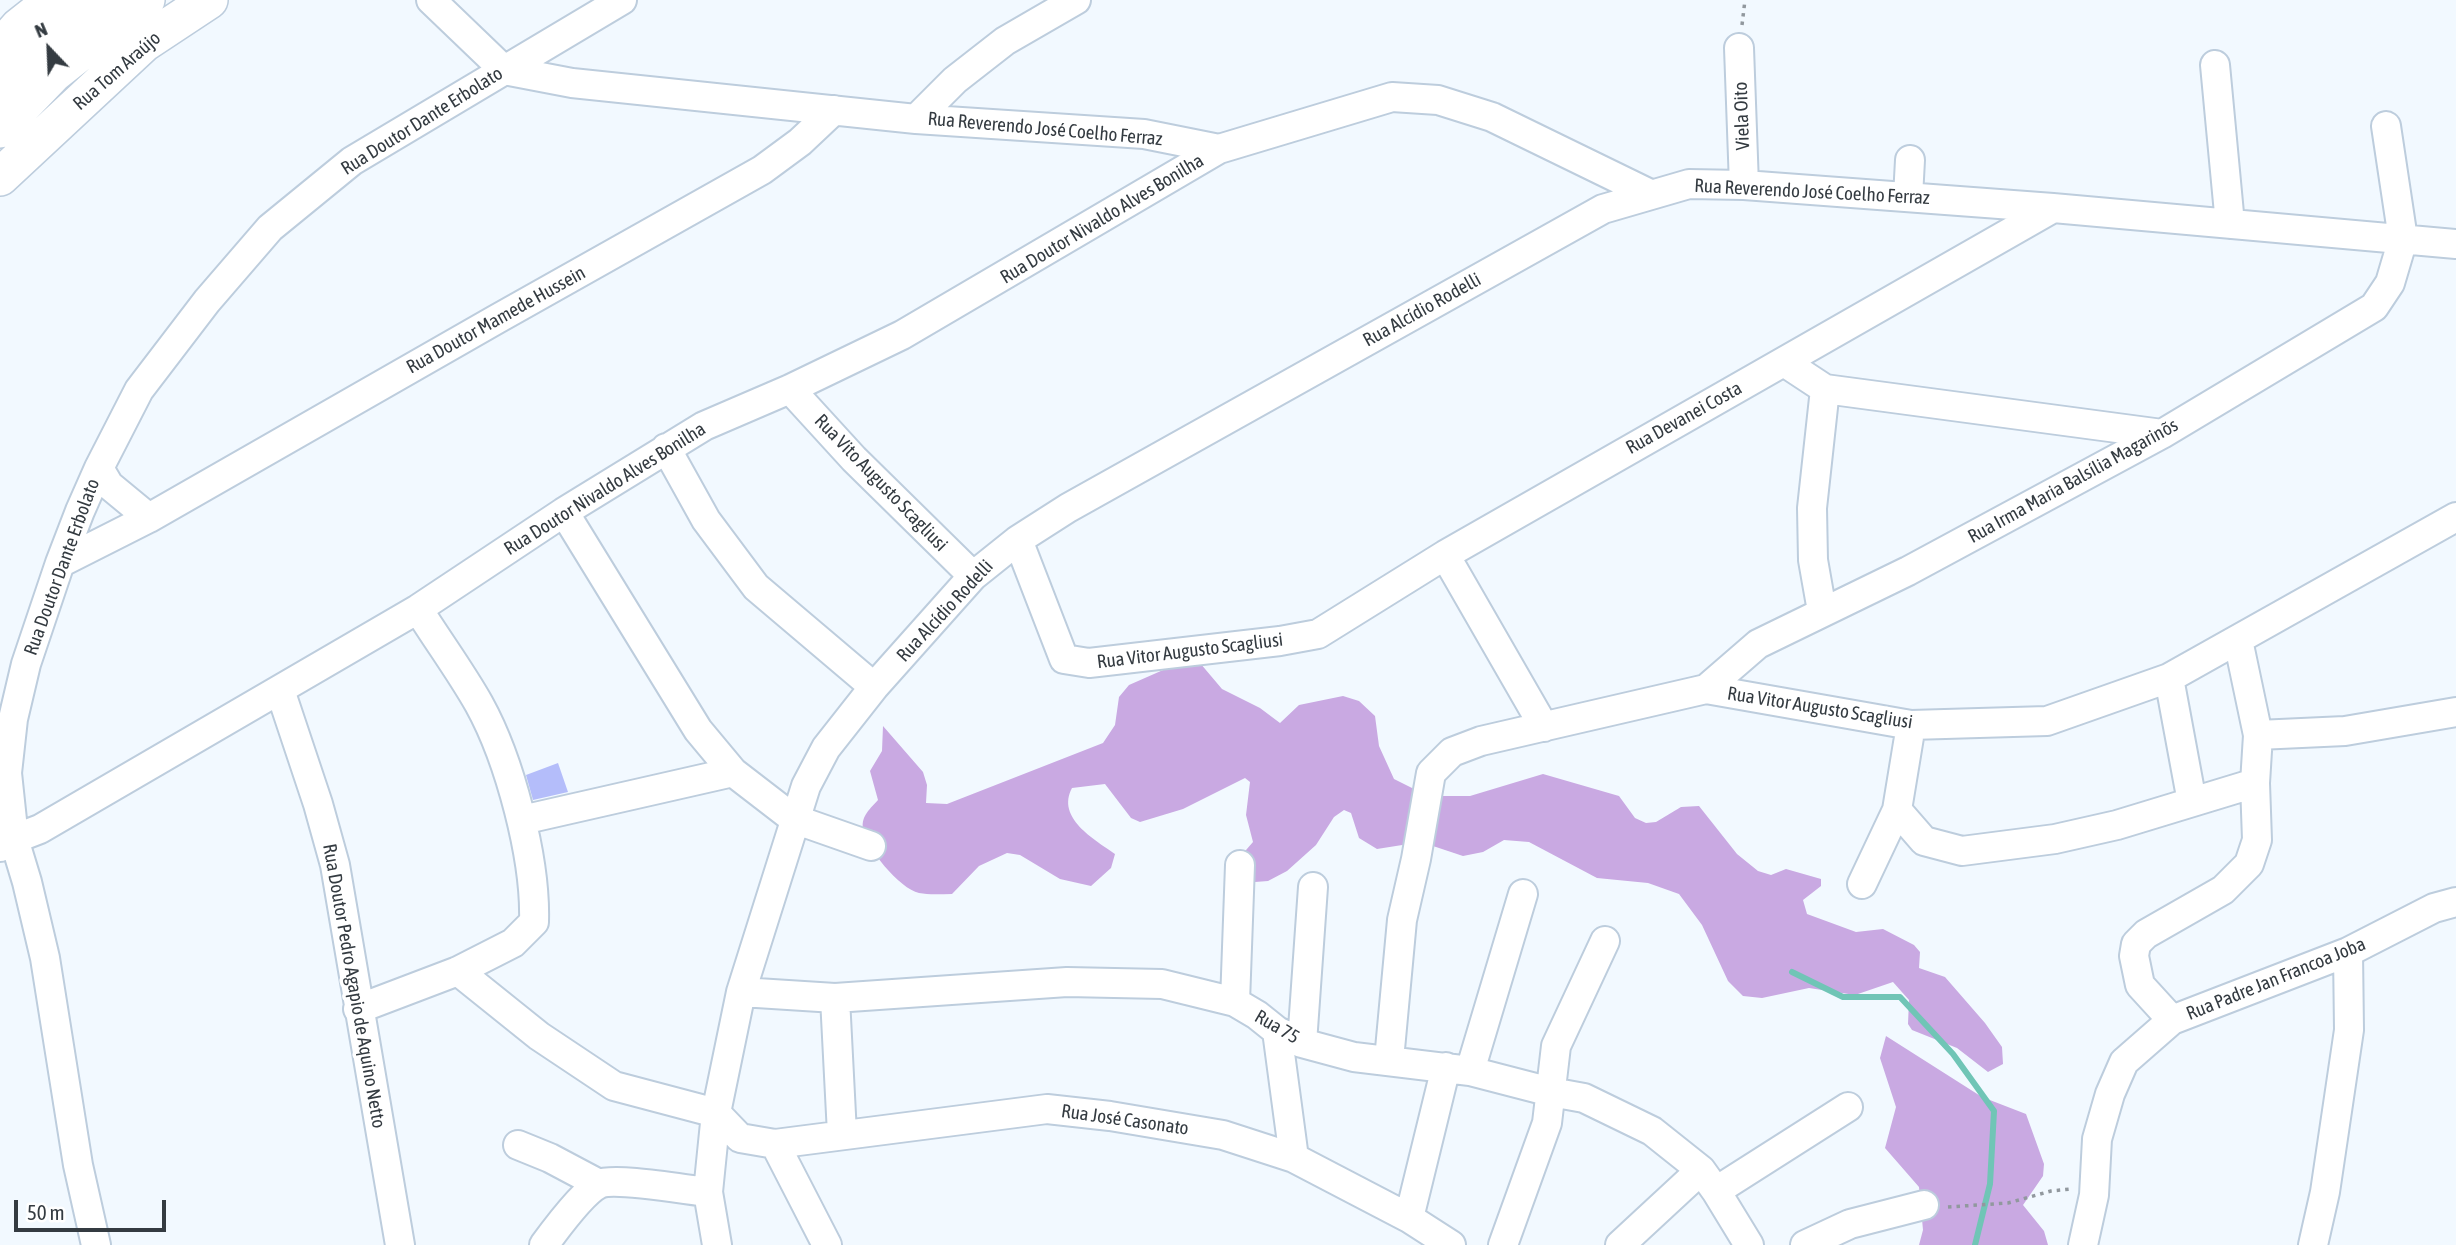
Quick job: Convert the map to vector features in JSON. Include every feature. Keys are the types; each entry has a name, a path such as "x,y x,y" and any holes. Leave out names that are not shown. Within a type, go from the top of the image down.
{"main road":[{"path":"0,48 19,27 53,0"},
{"path":"0,129 54,73 146,0"},
{"name":"Rua Tom Araújo","path":"0,177 144,43 209,0"}],"street":[{"path":"0,66 24,40 73,0"},
{"path":"0,97 40,54 105,0"},
{"path":"431,0 504,70"},
{"name":"Rua Doutor Dante Erbolato","path":"96,1245 78,1165 45,958 27,883 7,843 7,773 13,719 26,664 80,511 139,390 208,301 270,228 352,161 622,0"},
{"path":"916,118 956,79 1005,41 1076,0"},
{"name":"Viela Oito","path":"1739,48 1744,184"},
{"path":"2215,65 2230,224"},
{"name":"Rua Reverendo José Coelho Ferraz","path":"504,70 572,83 834,110 1144,134 1219,149 1392,97 1438,100 1492,117 1650,194 1689,184 1744,184 2456,244"},
{"name":"Rua Doutor Mamede Hussein","path":"60,563 149,518 762,170 800,142 834,110"},
{"path":"2386,126 2403,239"},
{"name":"Rua Doutor Nivaldo Alves Bonilha","path":"7,843 40,830 418,609 565,512 704,426 790,389 902,335 1219,149"},
{"path":"1908,197 1910,160"},
{"name":"Rua Alcídio Rodelli","path":"717,1245 708,1192 716,1113 741,992 806,786 826,748 874,687 973,576 1018,540 1091,495 1603,209 1650,194"},
{"name":"Rua Devanei Costa","path":"1318,634 1445,555 2053,208"},
{"name":"Rua Irma Maria Balsília Magarinõs","path":"1706,689 1758,644 1908,571 2162,434 2374,307 2390,283 2403,239"},
{"path":"1784,362 1825,389 2162,434"},
{"name":"Rua Vito Augusto Scagliusi","path":"790,389 854,459 973,576"},
{"path":"1822,611 1813,560 1812,508 1825,389"},
{"path":"666,448 706,520 757,587 874,687"},
{"path":"99,468 109,485 149,518"},
{"path":"80,511 112,537"},
{"path":"565,512 698,730 733,772 794,818 871,846"},
{"name":"Rua Vitor Augusto Scagliusi","path":"1389,1060 1402,920 1436,769 1452,752 1481,741 1706,689 1911,725 2047,721 2169,678 2456,517"},
{"name":"Rua Vitor Augusto Scagliusi","path":"1018,540 1064,659 1089,663 1280,641 1318,634"},
{"path":"1445,555 1544,727"},
{"path":"358,1009 458,971 513,943 534,922 535,898 522,820 500,752 480,706 418,609"},
{"path":"2172,1020 2140,985 2134,956 2136,944 2146,934 2223,890 2249,864 2257,841 2255,783 2258,735 2238,640"},
{"path":"2169,678 2192,802"},
{"name":"Rua Doutor Pedro Agapio de Aquino Netto","path":"280,690 335,865 400,1245"},
{"path":"2258,735 2345,731 2456,712"},
{"path":"1861,884 1897,810 1911,725"},
{"path":"522,820 733,772"},
{"path":"1897,810 1924,841 1962,851 2067,836 2117,825 2255,783"},
{"path":"1235,1002 1240,865"},
{"path":"1294,1158 1290,1037 1313,887"},
{"path":"1409,1218 1458,1069 1523,894"},
{"name":"Rua Padre Jan Francoa Joba","path":"2084,1245 2094,1195 2097,1139 2110,1094 2124,1062 2172,1020 2348,952 2434,908 2456,902"},
{"path":"1503,1245 1547,1123 1556,1046 1605,941"},
{"path":"2314,1245 2325,1192 2349,1030 2348,952"},
{"path":"458,971 539,1036 614,1086 716,1113"},
{"name":"Rua 75","path":"741,992 835,998 1067,982 1162,984 1235,1002 1290,1037 1354,1057 1458,1069 1584,1098 1652,1132 1709,1181 1749,1245"},
{"path":"835,998 842,1134"},
{"path":"1620,1245 1709,1181 1848,1107"},
{"name":"Rua José Casonato","path":"716,1113 740,1138 775,1144 1046,1109 1110,1116 1223,1135 1294,1158 1409,1218 1444,1242"},
{"path":"518,1144 599,1184 620,1182 708,1192"},
{"path":"775,1144 827,1245"},
{"path":"544,1245 569,1212 599,1184"},
{"path":"1805,1245 1850,1224 1924,1205"}],"path":[{"path":"1962,1208 2008,1203 2051,1191 2072,1189 2094,1195"}],"shaded area":[{"path":"1179,663 1200,663 1222,689 1260,708 1280,723 1299,705 1343,696 1359,701 1375,716 1379,746 1394,779 1428,796 1470,796 1543,774 1619,796 1635,818 1646,823 1656,822 1681,807 1699,806 1737,854 1758,871 1771,875 1786,869 1821,879 1821,886 1803,900 1807,914 1856,932 1883,929 1914,945 1920,952 1919,968 1945,977 1985,1023 2002,1047 2003,1064 1988,1072 1957,1048 1912,1030 1908,1024 1909,1000 1893,982 1855,995 1809,988 1762,998 1743,996 1728,981 1702,925 1679,894 1648,883 1597,878 1529,842 1504,840 1483,852 1463,856 1421,842 1377,849 1359,838 1351,813 1344,810 1334,817 1316,845 1287,871 1268,881 1242,883 1233,865 1253,842 1246,815 1250,782 1245,778 1183,809 1140,822 1131,818 1105,784 1072,788 1068,799 1073,818 1088,834 1115,854 1111,868 1091,886 1060,879 1020,855 1007,853 979,866 952,894 919,893 893,876 870,846 863,824 867,812 878,800 870,771 882,751 883,726 923,772 927,785 926,803 947,804 1103,743 1115,725 1119,697 1129,685"},
{"path":"1886,1036 1982,1097 2026,1114 2044,1164 2043,1176 2023,1205 2044,1231 2048,1245 1919,1245 1923,1230 1919,1187 1885,1148 1896,1107 1880,1058"}],"building":[{"path":"558,763 568,792 533,800 526,775"}],"waterway":[{"path":"1792,972 1843,997 1900,997 1953,1054 1994,1111 1990,1184 1975,1245"}]}
